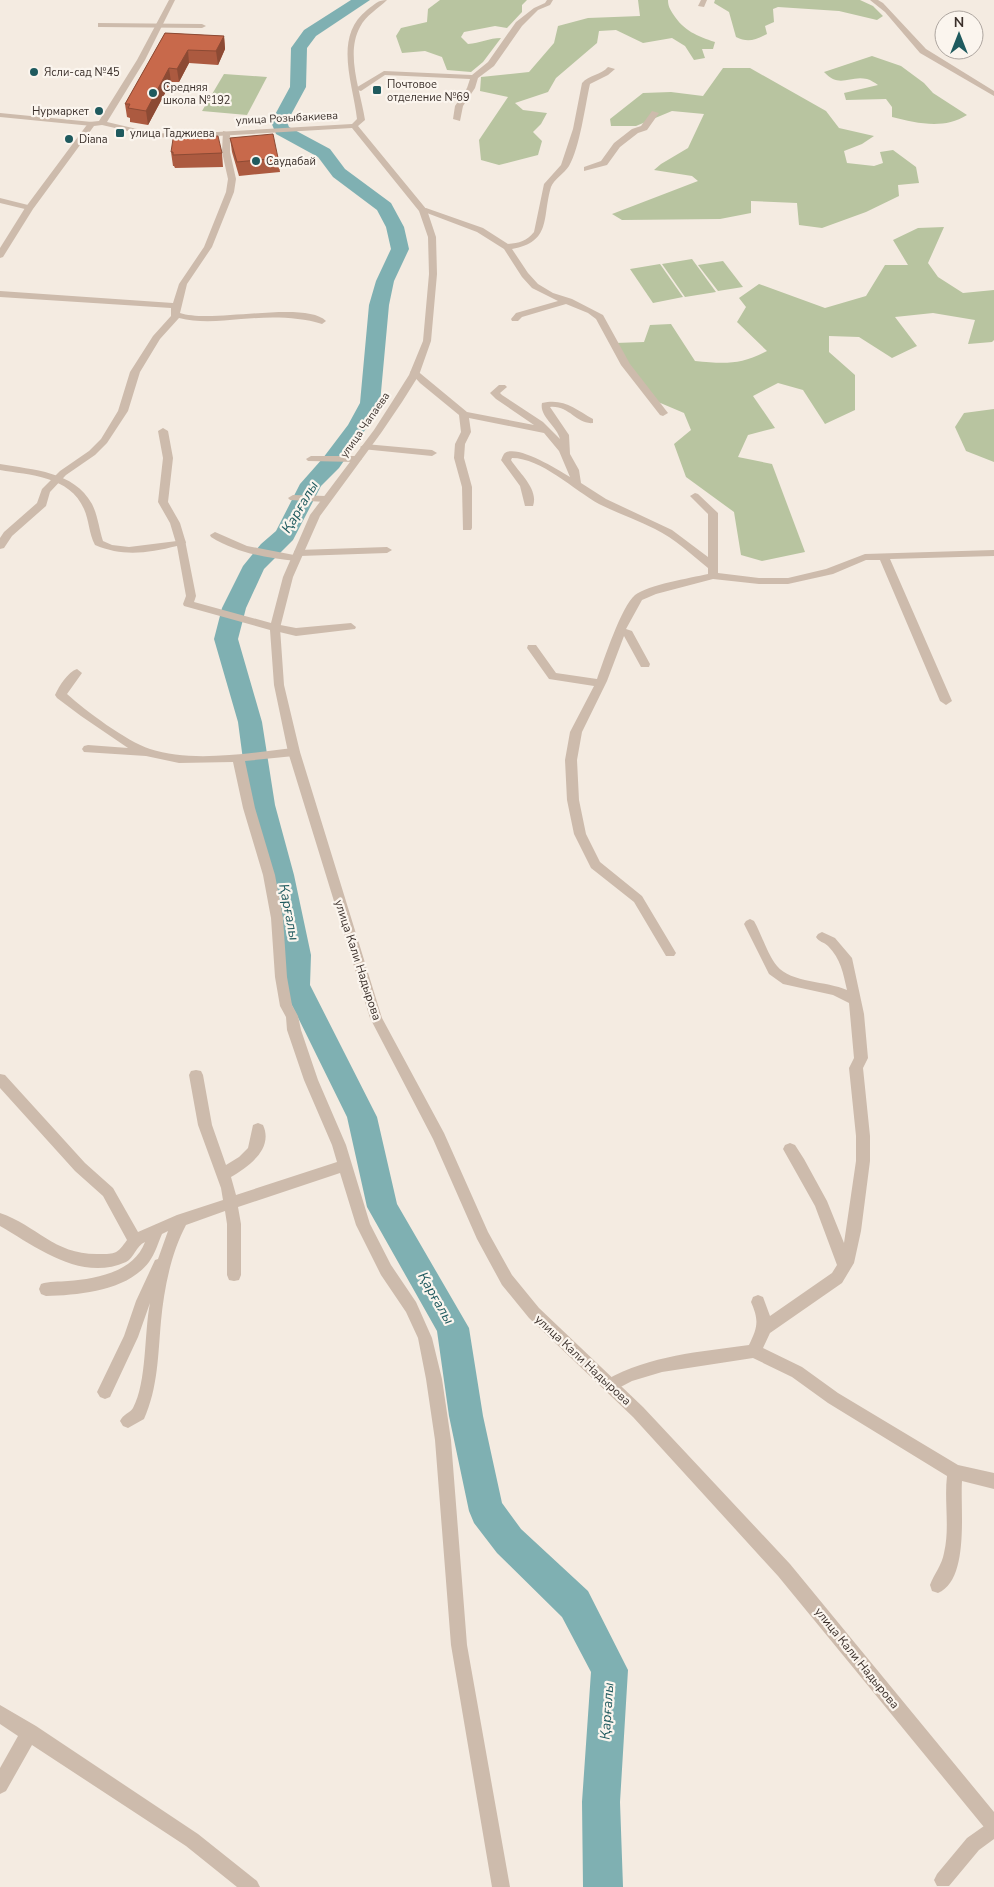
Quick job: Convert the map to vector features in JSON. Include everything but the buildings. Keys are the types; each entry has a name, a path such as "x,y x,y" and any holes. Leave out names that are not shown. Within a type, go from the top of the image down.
{"street":[{"path":"0,115 92,124 102,123 160,25 172,0"},
{"path":"354,126 361,120 358,89 349,54 354,27 376,5 384,0"},
{"path":"358,89 384,73 474,77 491,64 519,24 536,9 548,4 550,0"},
{"path":"873,0 890,12 913,44 923,52 994,94"},
{"path":"101,25 202,26"},
{"path":"575,169 577,128 586,83 589,79 607,74 610,70"},
{"path":"457,118 456,112 461,99 469,92 474,83 474,77"},
{"path":"507,247 527,243 538,232 548,184 575,169 604,163 617,145 635,131 644,128 655,113"},
{"name":"улица Розыбакиева","path":"102,123 154,135 182,136 269,129 354,126"},
{"path":"0,255 29,208 92,124"},
{"name":"улица Чапаева","path":"294,752 278,685 275,628 288,577 315,515 366,447 415,372 427,341 433,274 432,237 423,210 356,132 354,126"},
{"path":"0,546 8,534 36,512 42,504 45,491 57,479 92,454 104,441 124,411 135,372 176,310 183,284 208,247 230,192 232,179 226,152 226,133"},
{"path":"575,169 601,169"},
{"path":"0,200 29,208"},
{"path":"423,210 480,230 507,247 525,252"},
{"path":"507,247 525,275 535,286 550,295 569,301 600,317 626,365 664,413"},
{"path":"0,294 176,310 181,317 215,319 234,316 304,316 317,318 322,321"},
{"path":"515,318 519,315 569,301"},
{"path":"415,372 464,414 550,431"},
{"path":"502,387 495,393 499,397 550,431 566,453 576,476 576,484"},
{"path":"566,453 567,444 564,429 546,410 545,404 562,403 571,407 583,418 590,421"},
{"path":"464,414 466,432 460,444 460,458 467,487 467,528"},
{"path":"163,430 168,458 163,502 175,523 181,542 192,596 188,604 242,620 296,632 351,627"},
{"path":"366,447 432,453"},
{"path":"529,504 530,496 522,480 509,466 506,460 508,455 524,456 576,484 602,501 664,529 713,571 759,581 788,581 829,572 865,557 994,553"},
{"path":"311,459 357,459"},
{"path":"0,467 57,479 75,490 85,501 99,544 116,550 141,551 181,542"},
{"path":"695,496 713,514 713,571"},
{"path":"293,498 326,499"},
{"path":"215,535 224,541 253,552 272,556 387,550"},
{"path":"883,555 946,701"},
{"path":"670,953 638,899 595,865 580,834 573,800 571,760 576,732 601,682 621,631 638,598 652,591 713,571"},
{"path":"621,631 628,634 646,664"},
{"path":"532,648 553,676 601,682"},
{"path":"77,673 63,689 61,695 86,716 130,745 147,753"},
{"path":"88,749 147,753 182,758 240,757 294,752"},
{"name":"улица Кали Надырова","path":"294,752 344,920 376,1018 439,1137 482,1235 507,1280 534,1313 569,1348 611,1385 784,1570 994,1827"},
{"path":"240,757 249,808 269,875 277,918 281,977 286,1006 292,1016 294,1030 311,1080 333,1130 363,1225 386,1270 411,1307 425,1338 434,1379 443,1440 459,1645 501,1887"},
{"path":"750,924 773,970 787,980 836,991 855,1000"},
{"path":"754,1351 765,1328 837,1278 847,1263 854,1231 863,1161 863,1136 856,1068 861,1058 855,1000 846,958 831,941 822,937"},
{"path":"196,1075 205,1125 228,1188 234,1224 234,1275"},
{"path":"0,1079 80,1167 108,1192 135,1240"},
{"path":"223,1174 253,1154 258,1143 258,1129"},
{"path":"790,1149 829,1218 845,1267"},
{"path":"0,1219 60,1254 81,1261 114,1260 124,1256 135,1240 156,1229 344,1166"},
{"path":"128,1421 139,1414 145,1395 151,1367 154,1319 167,1255 171,1239 182,1219"},
{"path":"46,1289 79,1288 102,1282 125,1272 141,1261 150,1248 156,1229"},
{"path":"105,1392 131,1337 155,1271 167,1255"},
{"path":"758,1302 765,1328"},
{"path":"611,1385 647,1367 754,1351 796,1372 833,1398 955,1472 994,1481"},
{"path":"938,1586 950,1565 955,1538 952,1491 955,1472"},
{"path":"0,1714 192,1840 251,1887"},
{"path":"0,1785 30,1732"},
{"path":"943,1880 973,1844 994,1827"}],"green space":[{"path":"440,0 527,0 522,5 522,12 507,28 495,26 464,32 461,37 468,44 501,38 483,62 471,72 447,70 442,57 425,51 402,53 396,36 401,28 427,22 428,9"},
{"path":"638,0 668,0 671,11 677,20 686,29 715,42 713,49 702,49 705,58 694,60 685,46 672,38 643,43 616,30 599,31 597,43 556,78 548,92 515,103 523,110 547,113 541,124 533,132 542,141 538,155 499,165 481,160 479,140 508,97 480,91 481,77 529,72 554,43 558,26 588,18 640,16"},
{"path":"715,0 860,0 873,6 883,16 877,20 839,11 778,7 773,9 774,22 765,26 767,34 748,40 736,37 729,12 714,3"},
{"path":"872,56 901,66 924,83 933,93 967,115 958,120 939,124 920,123 892,117 892,107 886,99 846,100 844,93 878,85 861,78 835,80 824,72"},
{"path":"723,68 750,68 826,111 839,128 874,136 862,144 844,151 847,163 874,166 883,163 880,152 893,150 916,167 919,183 898,185 899,196 866,212 822,228 799,225 797,203 751,201 751,213 720,219 622,220 612,214 698,181 692,176 654,170 688,148 704,114 672,111 636,126 611,126 610,119 643,93 671,92 703,96"},
{"path":"224,74 267,77 247,115 202,111"},
{"path":"944,227 928,263 938,277 963,293 994,290 994,340 992,342 968,344 975,320 933,313 895,317 917,346 892,358 859,337 829,336 829,352 855,375 855,410 825,424 803,390 778,383 753,396 775,428 748,435 738,457 772,464 805,552 762,561 741,555 734,512 686,477 674,444 691,430 684,413 651,399 615,343 644,342 650,325 671,324 695,361 724,363 749,359 767,351 737,322 746,307 739,298 759,284 825,308 866,296 885,265 908,265 893,240 918,228"},
{"path":"692,259 716,292 685,297 662,264"},
{"path":"723,261 743,287 718,291 698,265"},
{"path":"660,264 683,297 653,303 630,269"},
{"path":"994,409 994,462 966,451 955,427 964,413"}],"waterway":[{"name":"Қарғалы","path":"362,0 310,33 299,48 298,87 279,122 282,130 324,153 339,173 385,207 395,227 400,249 385,281 379,305 370,403 358,426 331,463 311,484 285,535 254,566 234,608 226,639 250,722 262,805 281,875 297,955 296,985 362,1117 382,1207 453,1328 466,1416 486,1511 509,1541 575,1604 610,1670 601,1802 603,1887"}],"place":[{"name":"Ясли-сад №45","path":"34,72"},
{"name":"Почтовое отделение №69","path":"377,90"},
{"name":"Средняя школа №192","path":"153,93"},
{"name":"Нурмаркет","path":"99,111"},
{"name":"улица Таджиева","path":"120,133"},
{"name":"Diana","path":"69,139"},
{"name":"Саудабай","path":"256,161"}]}
